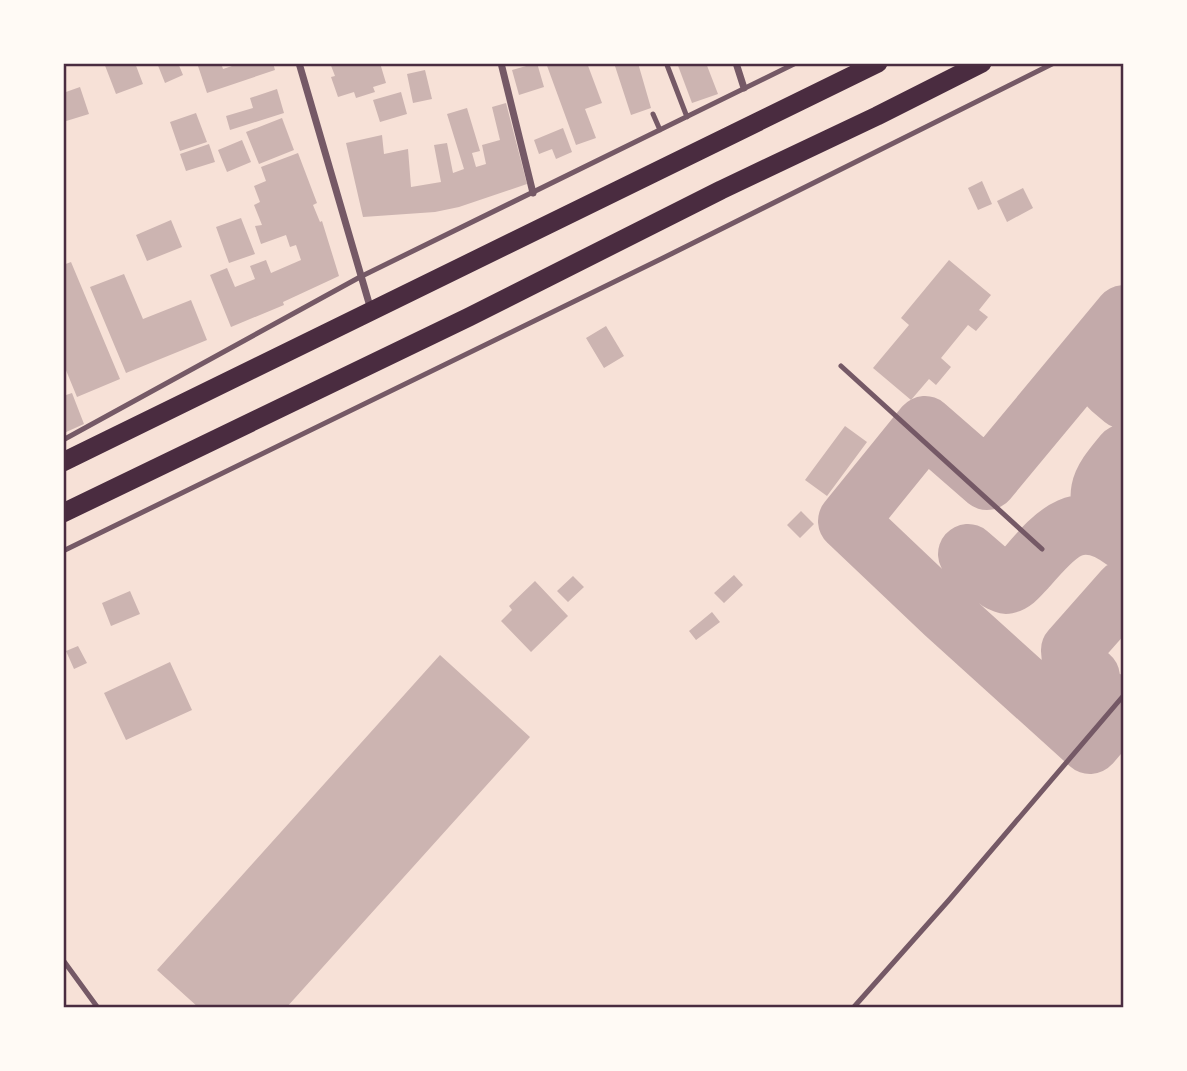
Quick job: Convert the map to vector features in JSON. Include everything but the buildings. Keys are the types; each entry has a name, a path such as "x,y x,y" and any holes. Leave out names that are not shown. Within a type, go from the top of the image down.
{"highway":[{"path":"63,462 878,63"},
{"path":"63,513 469,317 982,63"}],"street":[{"path":"299,63 371,310"},
{"path":"500,63 533,193"},
{"path":"736,63 744,88"}],"lane":[{"path":"63,440 360,277 796,63"},
{"path":"63,551 651,264 1054,63"},
{"path":"667,65 687,117"},
{"path":"653,114 660,130"},
{"path":"841,366 1042,549"},
{"path":"862,385 868,376"},
{"path":"853,1008 1124,695"},
{"path":"63,960 98,1008"}],"taxiway":[{"path":"1124,315 987,480 925,426 848,521 1090,744 1124,704"},
{"path":"1111,388 1124,399"},
{"path":"1112,531 1102,508 1101,490 1108,474 1124,454"},
{"path":"968,554 1006,584 1017,577 1048,543 1070,528 1094,525 1124,540"},
{"path":"1090,677 1072,662 1071,650 1124,590"}]}
